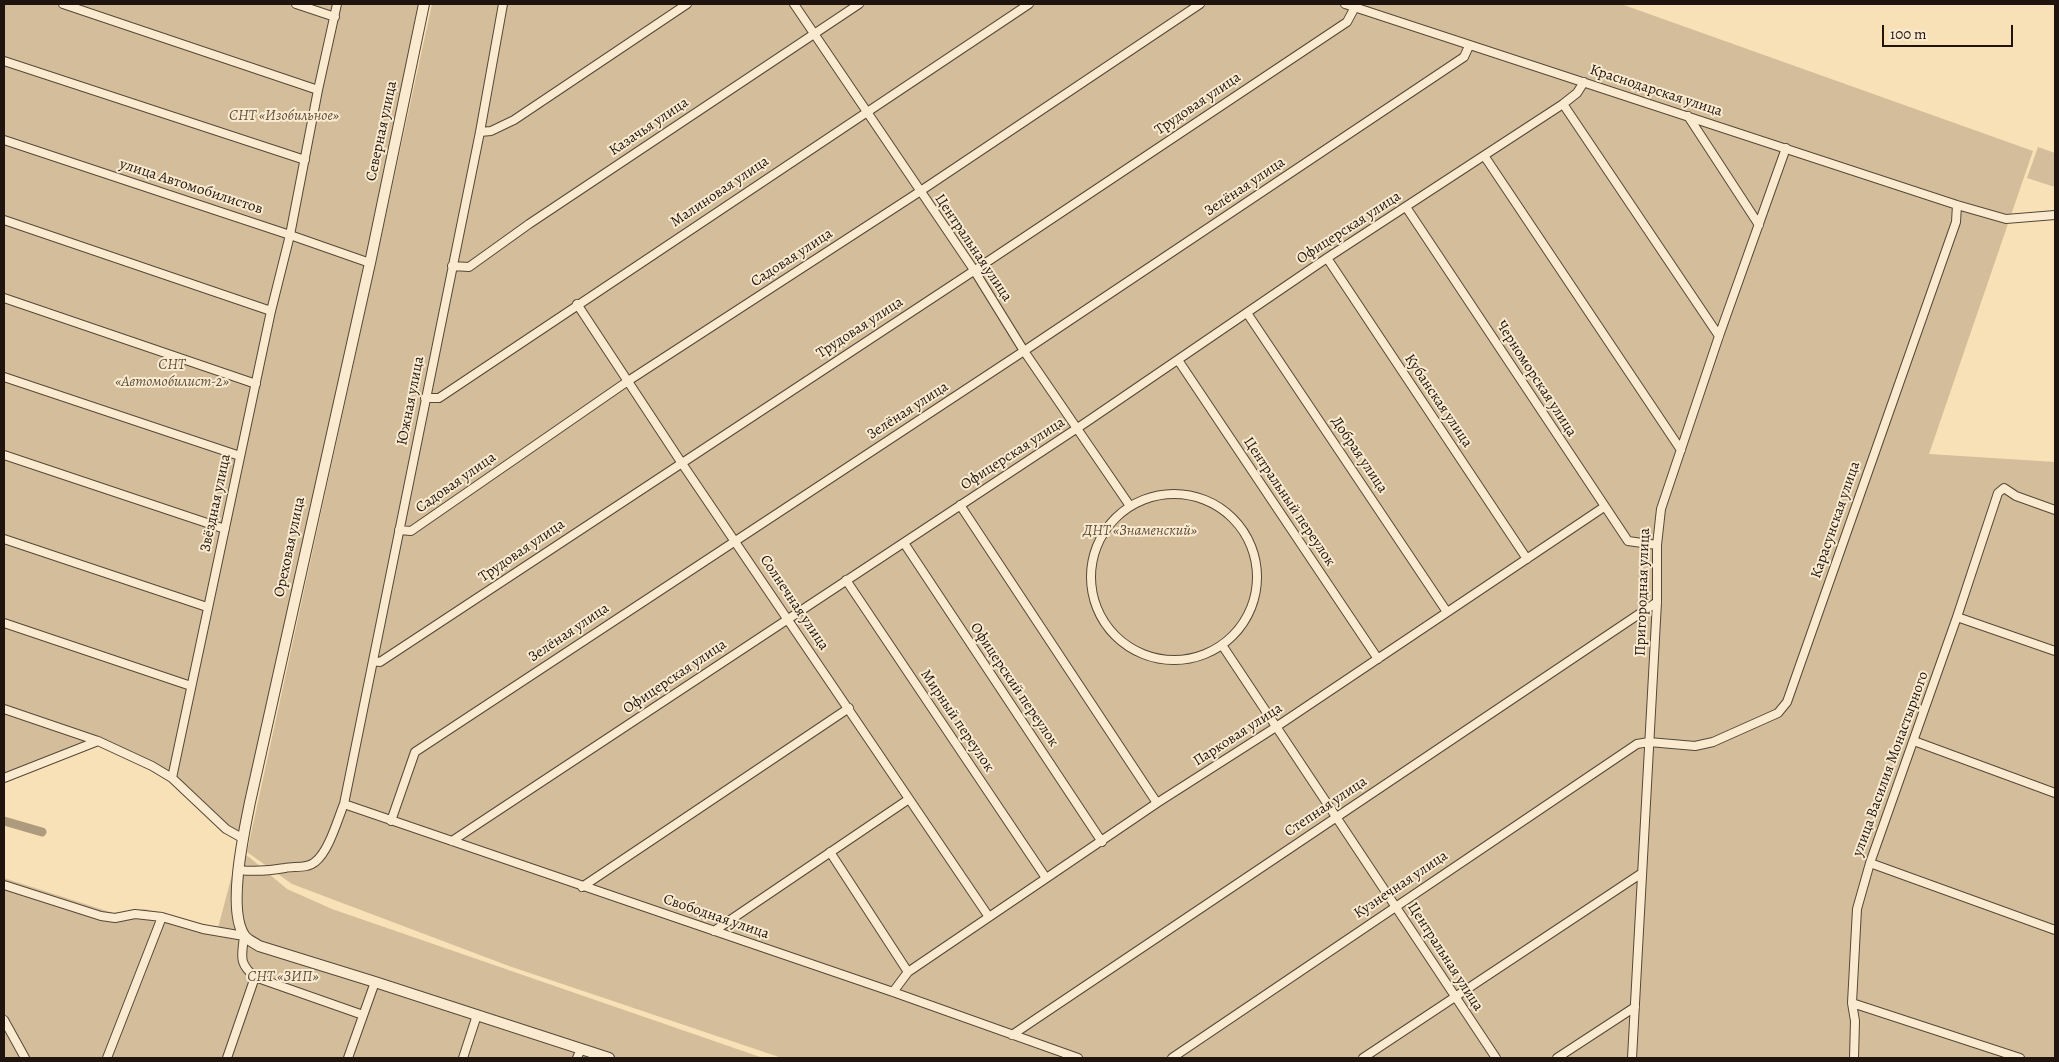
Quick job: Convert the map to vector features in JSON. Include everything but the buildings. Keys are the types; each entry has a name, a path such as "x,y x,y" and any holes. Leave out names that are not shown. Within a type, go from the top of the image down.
{"street":[{"path":"63,4 318,90"},
{"path":"296,4 334,17"},
{"name":"Звёздная улица","path":"172,778 271,311 290,235 337,4"},
{"name":"Северная улица","path":"370,263 424,4"},
{"name":"Южная улица","path":"239,870 260,872 288,867 302,867 314,863 327,846 344,804 480,132 504,4"},
{"path":"480,132 491,131 514,120 688,4"},
{"name":"Центральная улица","path":"794,4 974,270 1024,351 1130,506"},
{"name":"Казачья улица","path":"452,266 469,267 537,218 859,4"},
{"name":"Малиновая улица","path":"425,398 439,398 577,304 1029,4"},
{"name":"Садовая улица","path":"399,530 411,531 628,381 1200,4"},
{"name":"Краснодарская улица","path":"1345,4 1957,205 2006,219 2055,215"},
{"name":"Трудовая улица","path":"373,661 380,662 1347,22 1355,7"},
{"name":"Зелёная улица","path":"391,821 415,752 734,540 1024,351 1464,57 1469,46"},
{"path":"4,60 305,160"},
{"name":"Офицерская улица","path":"452,841 1077,428 1327,258 1485,157 1563,104 1577,93 1584,82"},
{"path":"1563,104 1719,336"},
{"path":"1688,116 1759,225"},
{"name":"улица Автомобилистов","path":"4,140 370,263"},
{"name":"Пригородная улица","path":"1632,1058 1657,602 1657,545 1661,509 1719,336 1786,148"},
{"path":"1485,157 1680,450"},
{"name":"Карасунская улица","path":"1649,742 1695,746 1713,742 1778,713 1787,702 1956,222 1957,205"},
{"name":"Черноморская улица","path":"1406,207 1628,541 1657,545"},
{"path":"4,220 271,311"},
{"name":"Кубанская улица","path":"1327,258 1527,558"},
{"name":"Ореховая улица","path":"244,936 237,918 242,838 370,263"},
{"path":"4,298 256,384"},
{"name":"Солнечная улица","path":"577,304 681,462 989,917"},
{"name":"Добрая улица","path":"1247,313 1447,612"},
{"name":"Центральный переулок","path":"1178,360 1378,659"},
{"path":"4,377 240,456"},
{"path":"4,455 225,529"},
{"name":"улица Василия Монастырного","path":"1854,1058 1855,1021 1852,1003 1857,908 1870,863 1958,617 1998,493 2004,488 2016,496 2055,510"},
{"path":"1162,494 1188,494 1214,503 1221,508 1235,519 1250,541 1257,567 1256,594 1247,619 1230,639 1222,645 1193,658 1168,660 1144,655 1122,642 1105,624 1095,602 1091,577 1095,553 1105,530 1130,506 1162,494"},
{"path":"960,505 1157,803"},
{"name":"Парковая улица","path":"893,992 908,972 1157,803 1276,728 1604,507"},
{"path":"4,540 207,607"},
{"name":"Офицерский переулок","path":"904,543 1102,842"},
{"name":"Мирный переулок","path":"846,580 1046,878"},
{"name":"Степная улица","path":"1012,1035 1657,602"},
{"path":"1958,617 2055,651"},
{"path":"4,623 191,686"},
{"name":"Центральная улица","path":"1222,645 1496,1058"},
{"path":"582,887 849,708"},
{"path":"4,709 98,741 129,754 172,778 226,829 242,838"},
{"path":"4,778 98,741"},
{"path":"1914,741 2055,792"},
{"name":"Кузнечная улица","path":"1172,1058 1637,744 1649,742"},
{"path":"714,931 909,799"},
{"name":"Свободная улица","path":"344,804 893,992 1078,1058"},
{"path":"830,852 908,972"},
{"path":"1870,863 2055,930"},
{"path":"1363,1058 1642,873"},
{"path":"4,885 102,916 115,918 135,914 244,936 259,946 477,1015 579,1054 609,1058"},
{"path":"107,1058 162,918"},
{"path":"244,936 241,961 246,970 255,978 363,1015"},
{"path":"227,1058 255,978"},
{"path":"348,1058 375,982"},
{"path":"1852,1003 2020,1058"},
{"path":"1557,1058 1635,1007"},
{"path":"463,1058 477,1015"},
{"path":"4,1020 25,1058"}],"green space":[{"name":"СНТ «Автомобилист-2»","path":"4,4 424,4 242,838 171,778 98,741 4,778"},
{"name":"ДНТ «Знаменский»","path":"432,4 1621,4 2033,151 1929,454 2055,462 2055,1058 782,1058 509,966 292,884 247,852"},
{"path":"2038,147 2055,153 2055,187 2027,178"},
{"name":"СНТ «ЗИП»","path":"238,852 249,857 287,889 332,909 763,1058 4,1058 4,878 113,913 145,909 218,928"}],"waterway":[{"path":"4,821 42,832"}],"park label":[{"name":"СНТ «Изобильное»","path":"284,116"}]}
